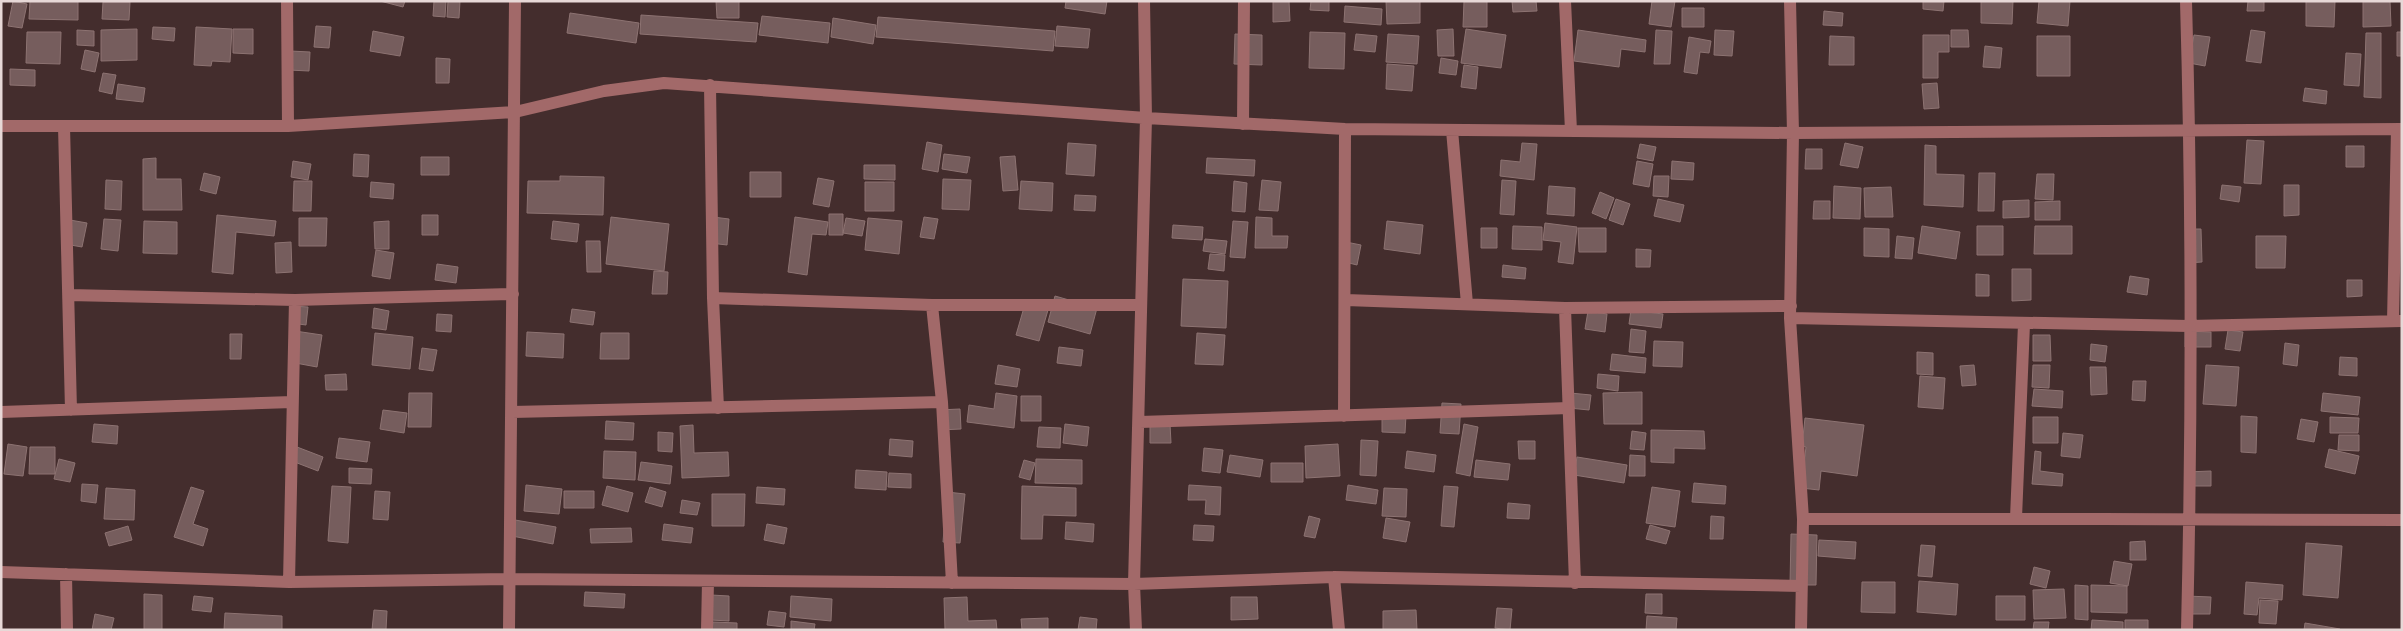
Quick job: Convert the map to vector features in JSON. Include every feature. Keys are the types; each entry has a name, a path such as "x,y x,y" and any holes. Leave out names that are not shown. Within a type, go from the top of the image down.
{"street":[{"path":"287,1 288,126"},
{"path":"509,630 516,112 515,1"},
{"path":"1136,630 1134,584 1140,422 1140,305 1146,118 1144,1"},
{"path":"1244,1 1244,124"},
{"path":"1565,1 1570,131"},
{"path":"1790,1 1793,133 1790,312 1803,519 1801,630"},
{"path":"2186,1 2190,131 2190,520 2188,630"},
{"path":"1,126 288,126 516,112 604,91 664,83 1146,118 1345,129 1793,133 2399,129 2398,321 2189,326 2024,324 1790,312 1565,308 1346,300"},
{"path":"710,85 713,298 718,408"},
{"path":"64,126 70,410"},
{"path":"1344,416 1346,300 1345,129"},
{"path":"1452,130 1467,304"},
{"path":"69,294 294,300 513,294"},
{"path":"713,298 932,305 1140,305"},
{"path":"289,582 294,300"},
{"path":"932,305 942,402 952,583"},
{"path":"1565,308 1575,583"},
{"path":"2016,518 2024,324"},
{"path":"1,412 292,402"},
{"path":"512,412 942,402"},
{"path":"1140,422 1569,408"},
{"path":"1803,519 2402,520"},
{"path":"1,572 289,582 509,579 1134,584 1334,577 1801,586"},
{"path":"66,574 67,630"},
{"path":"1334,577 1339,630"},
{"path":"707,630 708,581"}],"building":[{"path":"13,1 27,4 22,28 8,26"},
{"path":"30,1 78,1 78,20 29,19"},
{"path":"380,1 405,1 403,7"},
{"path":"434,1 446,1 445,17 433,16"},
{"path":"448,1 460,1 459,18 447,17"},
{"path":"716,1 739,1 739,18 717,18"},
{"path":"1066,1 1107,1 1105,14 1065,8"},
{"path":"1273,1 1289,1 1290,21 1273,22"},
{"path":"1311,1 1329,1 1329,11 1310,10"},
{"path":"1386,1 1420,1 1420,23 1387,24"},
{"path":"1464,1 1487,1 1487,27 1463,27"},
{"path":"1512,1 1536,1 1537,11 1513,12"},
{"path":"1652,1 1675,1 1671,27 1649,24"},
{"path":"1923,1 1944,1 1943,11 1923,9"},
{"path":"1981,1 2013,1 2012,24 1981,23"},
{"path":"2039,1 2070,1 2068,26 2037,23"},
{"path":"2248,1 2264,1 2264,11 2247,11"},
{"path":"2306,1 2335,1 2334,27 2306,26"},
{"path":"2363,1 2390,1 2391,26 2363,27"},
{"path":"103,2 130,2 129,20 102,19"},
{"path":"1345,6 1382,9 1381,25 1344,22"},
{"path":"1682,8 1704,8 1704,27 1682,27"},
{"path":"1824,11 1843,13 1842,26 1823,25"},
{"path":"570,13 639,23 636,43 567,33"},
{"path":"641,15 758,23 756,42 640,34"},
{"path":"762,16 830,23 828,43 759,35"},
{"path":"878,17 1055,31 1053,51 876,37"},
{"path":"833,18 876,25 873,44 831,37"},
{"path":"316,26 331,27 329,48 314,47"},
{"path":"1057,26 1090,29 1088,48 1055,46"},
{"path":"153,27 175,28 174,41 152,39"},
{"path":"196,27 232,29 230,62 212,61 211,66 194,65"},
{"path":"137,29 137,60 101,61 101,30"},
{"path":"233,29 253,29 253,54 233,53"},
{"path":"1453,29 1454,56 1438,56 1437,30"},
{"path":"1466,29 1506,35 1501,68 1461,63"},
{"path":"77,30 94,31 94,46 77,45"},
{"path":"1578,30 1646,40 1645,52 1621,49 1619,67 1574,61"},
{"path":"1656,30 1672,31 1670,64 1654,64"},
{"path":"1715,30 1734,31 1732,56 1714,55"},
{"path":"1951,30 1968,30 1969,47 1951,47"},
{"path":"2251,30 2265,32 2261,63 2246,61"},
{"path":"373,31 404,37 400,56 370,51"},
{"path":"27,32 61,32 60,64 26,63"},
{"path":"1310,32 1345,33 1344,69 1309,68"},
{"path":"2397,32 2402,32 2402,56 2397,56"},
{"path":"2366,33 2381,33 2381,98 2364,97"},
{"path":"1235,34 1262,35 1262,65 1234,64"},
{"path":"1356,34 1377,36 1375,52 1354,50"},
{"path":"1388,34 1419,36 1417,64 1386,62"},
{"path":"1923,35 1949,35 1949,52 1938,52 1938,78 1923,78"},
{"path":"2194,35 2210,37 2205,66 2189,63"},
{"path":"1830,36 1854,37 1854,65 1829,65"},
{"path":"2037,36 2070,36 2070,76 2037,76"},
{"path":"1689,37 1711,41 1709,53 1700,52 1697,74 1684,72"},
{"path":"1985,46 2002,48 2000,68 1983,67"},
{"path":"85,50 99,53 95,72 81,69"},
{"path":"290,51 310,52 309,71 289,70"},
{"path":"2346,53 2361,54 2359,86 2344,85"},
{"path":"436,58 450,59 449,83 436,83"},
{"path":"1441,58 1458,61 1456,75 1439,73"},
{"path":"1387,64 1414,66 1412,91 1386,89"},
{"path":"1464,65 1478,67 1476,89 1461,87"},
{"path":"10,69 35,70 35,86 10,85"},
{"path":"103,73 116,75 112,94 99,91"},
{"path":"1937,83 1939,108 1924,109 1922,84"},
{"path":"118,84 145,88 143,102 116,99"},
{"path":"2305,88 2327,91 2326,104 2303,101"},
{"path":"2247,140 2264,141 2261,184 2244,183"},
{"path":"927,142 942,145 938,172 922,169"},
{"path":"1068,143 1096,145 1094,176 1066,174"},
{"path":"1522,143 1537,144 1534,180 1500,176 1501,160 1520,162"},
{"path":"1845,143 1863,147 1858,168 1840,165"},
{"path":"1640,144 1656,147 1653,161 1637,158"},
{"path":"1925,145 1936,146 1936,174 1964,175 1963,207 1924,205"},
{"path":"2346,146 2364,146 2364,167 2346,167"},
{"path":"1806,149 1822,149 1822,169 1805,169"},
{"path":"354,154 369,155 368,177 353,176"},
{"path":"944,154 970,157 967,173 942,169"},
{"path":"1015,156 1018,190 1003,191 1000,157"},
{"path":"421,157 449,157 449,175 421,175"},
{"path":"156,158 156,179 181,179 182,210 143,210 143,159"},
{"path":"1207,158 1255,160 1254,176 1206,173"},
{"path":"293,161 311,164 308,180 291,177"},
{"path":"1637,161 1653,164 1649,187 1633,184"},
{"path":"1672,161 1694,163 1693,180 1671,179"},
{"path":"864,165 895,165 895,180 864,179"},
{"path":"750,172 781,172 781,197 750,197"},
{"path":"204,173 220,177 216,194 200,190"},
{"path":"1979,173 1995,173 1994,211 1978,211"},
{"path":"2037,174 2054,174 2053,200 2035,199"},
{"path":"560,176 604,177 603,215 527,213 528,181 560,181"},
{"path":"1654,176 1669,176 1668,197 1653,196"},
{"path":"818,178 834,181 829,207 813,204"},
{"path":"943,179 971,180 969,210 942,209"},
{"path":"106,180 122,181 121,210 105,209"},
{"path":"1262,180 1281,182 1278,211 1259,210"},
{"path":"1502,180 1516,181 1514,215 1500,214"},
{"path":"294,181 312,181 311,211 293,211"},
{"path":"1021,181 1053,183 1052,211 1019,209"},
{"path":"1234,181 1247,183 1245,212 1232,211"},
{"path":"371,182 394,184 393,199 370,197"},
{"path":"865,182 894,182 894,211 865,211"},
{"path":"2222,185 2241,187 2239,202 2220,199"},
{"path":"2284,185 2299,185 2299,215 2284,216"},
{"path":"1549,186 1575,188 1574,216 1547,214"},
{"path":"1834,186 1861,188 1860,219 1833,218"},
{"path":"1891,187 1893,217 1865,217 1864,188"},
{"path":"1600,192 1614,198 1606,219 1592,213"},
{"path":"1075,195 1096,196 1095,211 1074,210"},
{"path":"1616,199 1630,204 1623,225 1609,220"},
{"path":"1658,199 1684,205 1680,222 1654,216"},
{"path":"2029,200 2029,217 2003,218 2003,201"},
{"path":"1814,201 1830,201 1830,219 1813,219"},
{"path":"2060,201 2060,220 2035,220 2035,202"},
{"path":"829,214 843,214 843,235 829,235"},
{"path":"217,215 276,221 274,236 236,232 233,274 212,272"},
{"path":"422,215 438,215 438,235 422,235"},
{"path":"611,217 669,224 664,271 606,264"},
{"path":"713,217 729,219 727,245 710,243"},
{"path":"795,217 828,222 826,235 812,234 807,275 788,272"},
{"path":"924,217 938,219 934,239 920,237"},
{"path":"1256,217 1272,218 1272,236 1288,236 1287,248 1255,248"},
{"path":"299,218 327,218 326,246 299,246"},
{"path":"846,218 865,221 862,236 843,233"},
{"path":"868,218 902,221 899,254 865,250"},
{"path":"104,219 121,220 118,251 101,249"},
{"path":"70,220 87,223 82,247 65,244"},
{"path":"144,221 177,222 177,254 143,253"},
{"path":"389,221 389,249 375,249 374,222"},
{"path":"553,221 579,224 577,242 551,239"},
{"path":"1233,221 1248,222 1245,258 1230,257"},
{"path":"1387,221 1423,225 1420,254 1384,249"},
{"path":"1545,223 1577,227 1573,264 1558,262 1561,242 1543,240"},
{"path":"1173,225 1203,227 1202,240 1172,238"},
{"path":"1513,226 1542,227 1542,250 1512,249"},
{"path":"1922,226 1960,232 1956,259 1918,253"},
{"path":"1977,226 2003,226 2003,255 1977,255"},
{"path":"2035,226 2072,226 2072,254 2034,254"},
{"path":"1481,228 1497,228 1497,248 1481,248"},
{"path":"1578,228 1606,228 1606,252 1579,252"},
{"path":"1864,228 1889,229 1889,257 1864,256"},
{"path":"2186,229 2201,229 2202,262 2187,263"},
{"path":"1897,236 1914,238 1912,259 1895,258"},
{"path":"2256,236 2286,236 2285,268 2256,268"},
{"path":"1205,239 1227,241 1225,254 1203,251"},
{"path":"586,241 600,241 601,272 587,272"},
{"path":"291,242 292,272 276,273 275,243"},
{"path":"1346,242 1361,245 1357,265 1341,261"},
{"path":"1636,249 1651,250 1650,267 1636,267"},
{"path":"376,250 394,253 390,279 372,276"},
{"path":"1210,254 1225,255 1224,271 1208,269"},
{"path":"437,264 458,267 456,283 435,280"},
{"path":"1503,265 1526,268 1525,279 1502,277"},
{"path":"2012,269 2031,269 2031,300 2012,301"},
{"path":"654,271 668,272 667,294 652,294"},
{"path":"1976,274 1989,275 1989,296 1976,296"},
{"path":"2130,276 2149,279 2147,295 2127,292"},
{"path":"1183,279 1228,281 1226,328 1181,326"},
{"path":"2347,280 2362,280 2362,296 2347,297"},
{"path":"1055,296 1097,308 1090,334 1048,322"},
{"path":"1025,304 1048,310 1039,341 1016,335"},
{"path":"292,306 308,307 306,325 291,323"},
{"path":"374,308 389,311 386,330 372,328"},
{"path":"572,309 595,312 593,325 570,322"},
{"path":"1631,310 1663,314 1661,328 1629,324"},
{"path":"1588,311 1607,314 1605,332 1585,329"},
{"path":"437,314 452,315 451,332 436,331"},
{"path":"1631,329 1646,331 1644,353 1629,352"},
{"path":"2228,330 2243,332 2240,351 2225,349"},
{"path":"295,331 322,335 317,367 290,362"},
{"path":"2185,331 2211,332 2211,347 2185,347"},
{"path":"527,332 564,334 563,358 526,356"},
{"path":"375,333 413,337 410,369 372,365"},
{"path":"601,333 629,333 629,359 600,359"},
{"path":"1197,333 1225,335 1223,365 1195,364"},
{"path":"230,334 242,334 241,359 230,359"},
{"path":"2033,335 2050,335 2051,361 2033,361"},
{"path":"1654,341 1683,342 1682,367 1653,366"},
{"path":"2285,343 2299,345 2297,366 2283,364"},
{"path":"2091,344 2107,346 2105,362 2090,360"},
{"path":"1059,347 1083,350 1081,366 1057,363"},
{"path":"422,348 437,350 433,371 419,369"},
{"path":"1917,352 1933,353 1933,375 1917,374"},
{"path":"1612,354 1646,358 1645,373 1610,370"},
{"path":"2340,357 2357,358 2357,376 2339,375"},
{"path":"998,365 1020,369 1017,387 995,384"},
{"path":"1974,365 1976,385 1962,386 1960,366"},
{"path":"2033,365 2050,365 2049,388 2032,387"},
{"path":"2206,365 2239,367 2236,406 2203,404"},
{"path":"2090,367 2106,367 2107,394 2091,395"},
{"path":"346,374 347,390 326,390 325,375"},
{"path":"1598,374 1619,376 1618,391 1597,388"},
{"path":"1920,376 1945,378 1943,409 1918,407"},
{"path":"2133,381 2146,381 2145,401 2132,400"},
{"path":"2034,389 2063,391 2062,408 2032,406"},
{"path":"1642,392 1642,424 1604,424 1603,393"},
{"path":"409,393 432,393 431,427 408,427"},
{"path":"996,393 1017,396 1014,428 967,422 969,405 994,409"},
{"path":"1570,393 1591,395 1589,410 1569,408"},
{"path":"2323,393 2360,397 2358,415 2321,411"},
{"path":"1021,396 1041,396 1041,421 1021,421"},
{"path":"1442,403 1461,404 1459,434 1440,433"},
{"path":"960,409 961,429 939,430 938,410"},
{"path":"383,410 407,413 404,433 380,429"},
{"path":"1382,414 1406,415 1405,433 1382,432"},
{"path":"2241,416 2257,417 2256,453 2241,452"},
{"path":"2033,417 2058,417 2058,443 2033,443"},
{"path":"2330,417 2359,418 2358,433 2330,433"},
{"path":"1805,418 1864,425 1857,476 1821,471 1819,490 1801,488 1806,447 1802,446"},
{"path":"2301,419 2318,422 2314,442 2297,439"},
{"path":"606,421 634,423 633,440 605,439"},
{"path":"94,424 118,426 117,444 92,442"},
{"path":"1065,424 1089,427 1087,446 1063,443"},
{"path":"1150,424 1170,424 1171,443 1150,443"},
{"path":"1464,424 1478,427 1470,476 1456,473"},
{"path":"693,425 694,453 728,452 729,476 682,478 680,426"},
{"path":"1039,427 1061,428 1060,448 1037,447"},
{"path":"1651,430 1704,431 1705,449 1674,448 1674,463 1651,462"},
{"path":"1632,431 1646,433 1644,450 1630,449"},
{"path":"658,432 673,433 672,452 658,451"},
{"path":"2063,433 2083,435 2080,458 2061,456"},
{"path":"2339,435 2359,435 2359,451 2338,450"},
{"path":"339,438 370,442 367,462 336,458"},
{"path":"890,439 913,441 912,457 889,455"},
{"path":"1361,440 1378,441 1376,476 1360,475"},
{"path":"1518,441 1535,441 1535,459 1519,459"},
{"path":"8,444 27,447 23,476 4,474"},
{"path":"1338,444 1340,476 1306,478 1305,446"},
{"path":"30,447 55,447 55,474 29,474"},
{"path":"297,447 323,457 318,471 292,461"},
{"path":"1204,448 1223,450 1220,473 1202,471"},
{"path":"2329,449 2359,456 2355,474 2325,467"},
{"path":"604,451 636,452 635,480 603,478"},
{"path":"1407,451 1436,455 1434,472 1405,468"},
{"path":"2035,451 2041,452 2040,471 2063,474 2062,486 2032,484"},
{"path":"1230,455 1263,460 1260,477 1227,472"},
{"path":"1630,455 1645,456 1645,476 1629,476"},
{"path":"1577,457 1627,465 1624,483 1574,475"},
{"path":"59,459 75,463 70,482 54,479"},
{"path":"1036,459 1082,460 1082,484 1035,483"},
{"path":"1024,460 1035,463 1030,480 1019,477"},
{"path":"1476,460 1510,464 1508,480 1474,477"},
{"path":"641,462 672,466 670,484 638,480"},
{"path":"1271,463 1303,463 1303,482 1271,482"},
{"path":"349,468 372,469 371,484 349,483"},
{"path":"856,470 887,472 886,490 855,488"},
{"path":"2211,471 2211,486 2186,486 2186,472"},
{"path":"889,473 911,474 911,488 888,487"},
{"path":"1694,483 1726,486 1725,504 1692,502"},
{"path":"82,484 98,485 96,503 81,501"},
{"path":"526,485 562,489 559,514 524,511"},
{"path":"1189,485 1221,487 1220,515 1205,514 1206,500 1188,500"},
{"path":"1348,485 1378,490 1376,504 1346,500"},
{"path":"332,486 351,487 348,543 328,541"},
{"path":"607,486 633,493 628,512 602,505"},
{"path":"1022,486 1076,488 1076,516 1043,515 1042,539 1021,539"},
{"path":"1444,486 1458,487 1454,527 1441,526"},
{"path":"191,487 204,491 193,524 208,529 203,546 174,537"},
{"path":"650,487 666,492 662,507 645,502"},
{"path":"757,487 785,489 784,505 756,503"},
{"path":"1652,487 1680,491 1675,527 1646,523"},
{"path":"106,488 135,490 134,520 104,519"},
{"path":"1384,488 1407,489 1406,517 1382,516"},
{"path":"375,491 390,492 388,520 373,519"},
{"path":"564,491 594,491 594,508 564,508"},
{"path":"947,492 965,494 960,543 943,542"},
{"path":"712,494 745,494 744,526 712,526"},
{"path":"682,500 700,503 697,515 680,513"},
{"path":"1508,503 1530,505 1529,519 1507,518"},
{"path":"1309,516 1320,519 1315,538 1304,536"},
{"path":"1711,516 1724,517 1723,539 1710,539"},
{"path":"1386,518 1410,522 1406,542 1383,538"},
{"path":"515,520 556,527 553,544 512,536"},
{"path":"1066,522 1094,524 1093,542 1065,539"},
{"path":"664,524 693,528 691,543 662,540"},
{"path":"767,524 787,528 784,544 764,540"},
{"path":"1194,525 1214,526 1213,541 1193,540"},
{"path":"1650,525 1670,531 1666,544 1646,539"},
{"path":"128,526 132,540 109,546 105,533"},
{"path":"631,528 632,542 591,543 590,529"},
{"path":"1791,534 1817,535 1816,585 1790,585"},
{"path":"1819,540 1856,542 1855,559 1818,556"},
{"path":"2145,541 2146,560 2130,560 2130,542"},
{"path":"2306,543 2342,546 2338,598 2303,595"},
{"path":"1921,545 1935,546 1932,577 1918,576"},
{"path":"2114,561 2132,564 2128,586 2110,583"},
{"path":"2034,567 2050,571 2046,588 2030,584"},
{"path":"1919,581 1958,584 1956,615 1917,612"},
{"path":"1862,582 1895,582 1895,613 1861,612"},
{"path":"2246,582 2283,585 2282,600 2259,598 2257,615 2244,614"},
{"path":"2075,585 2088,586 2088,620 2075,619"},
{"path":"2091,585 2127,586 2127,613 2091,612"},
{"path":"2064,589 2066,618 2034,619 2033,590"},
{"path":"585,592 625,594 624,608 584,606"},
{"path":"144,594 162,595 162,630 144,630"},
{"path":"1646,594 1662,594 1662,614 1645,613"},
{"path":"711,595 729,596 729,621 711,620"},
{"path":"194,596 213,598 211,612 192,610"},
{"path":"791,596 832,599 831,621 790,617"},
{"path":"1996,596 2025,596 2025,620 1996,620"},
{"path":"2186,596 2211,597 2210,614 2185,614"},
{"path":"967,597 968,621 996,620 997,630 945,630 944,598"},
{"path":"1231,597 1257,597 1258,619 1231,620"},
{"path":"2260,600 2278,601 2276,624 2259,623"},
{"path":"1497,608 1512,609 1510,630 1495,628"},
{"path":"374,610 387,611 386,630 372,630"},
{"path":"1416,610 1417,630 1383,630 1383,611"},
{"path":"769,611 786,613 784,627 767,625"},
{"path":"225,613 282,616 282,630 224,630"},
{"path":"95,614 114,618 111,630 92,630"},
{"path":"1647,616 1677,618 1676,630 1646,630"},
{"path":"1080,617 1097,619 1096,630 1078,630"},
{"path":"1048,618 1048,630 1022,630 1021,619"},
{"path":"2092,620 2123,622 2123,630 2091,630"},
{"path":"2125,620 2148,620 2148,630 2125,630"},
{"path":"791,621 815,624 814,630 791,630"},
{"path":"713,622 737,623 737,630 712,630"},
{"path":"2034,622 2049,622 2048,630 2033,630"},
{"path":"2305,623 2340,629 2340,630 2304,630"}]}
